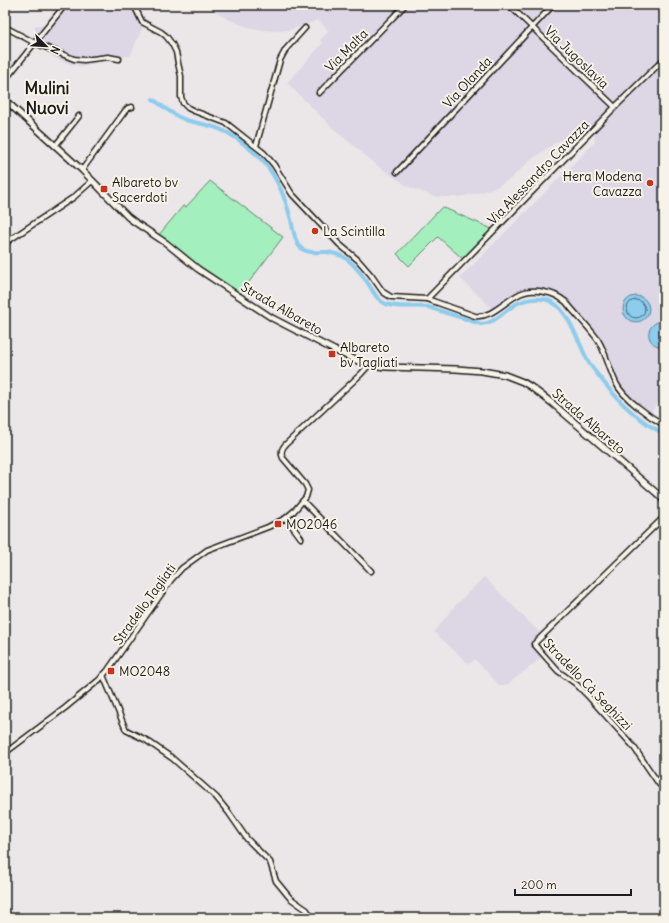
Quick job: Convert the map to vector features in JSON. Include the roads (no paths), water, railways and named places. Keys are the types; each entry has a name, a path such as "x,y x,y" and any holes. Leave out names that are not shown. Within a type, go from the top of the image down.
{"street":[{"path":"5,80 66,5"},
{"path":"134,5 142,22 161,32 172,44 176,52 180,76 181,97 184,104 194,111 226,123 264,153 274,165 292,194 339,244 358,260 371,275 382,292 391,297 427,299 479,317 491,313 515,296 524,293 542,291 557,296 566,302 596,338 620,389 628,398 664,425"},
{"name":"Via Malta","path":"319,93 405,5"},
{"name":"Via Jugoslavia","path":"509,5 615,107"},
{"name":"Via Olanda","path":"397,172 553,5"},
{"path":"5,27 35,43 78,60 108,57 119,59"},
{"path":"256,146 280,60 286,49 306,28"},
{"name":"Via Alessandro Cavazza","path":"427,299 664,59"},
{"name":"Strada Albareto","path":"5,100 82,170 132,220 166,243 215,281 272,318 334,350 369,365 397,368 482,371 505,375 523,382 552,403 664,501"},
{"path":"82,170 125,111 129,107 132,107"},
{"path":"55,146 79,116"},
{"path":"5,243 74,197 92,181"},
{"path":"369,365 282,448 281,454 307,488 307,495 303,501 371,571"},
{"name":"Stradello Tagliati","path":"5,753 65,708 104,676 171,580 182,568 207,550 268,528 286,518 303,501"},
{"name":"Stradello Cà Seghizzi","path":"664,517 534,644 558,671 588,694 604,715 633,746 652,774 664,788"},
{"path":"286,518 301,538"},
{"path":"104,676 126,730 146,740 172,758 216,797 247,839 270,862 276,881 290,898 307,910 312,918"}],"water":[{"path":"636,296 645,300 649,309 645,318 636,322 627,318 623,309 627,300"},
{"path":"660,321 664,321 664,347 653,344 649,336 651,327"}],"waterway":[{"path":"153,99 177,116 229,133 258,156 270,170 279,185 286,202 295,237 299,246 308,251 327,252 346,258 359,271 377,297 386,304 396,306 428,307 481,324 490,322 516,304 531,299 542,299 559,307 571,325 589,363 610,390 635,415 664,434"}],"place":[{"name":"Hera Modena Cavazza","path":"650,183"},
{"name":"Albareto bv Sacerdoti","path":"104,189"},
{"name":"La Scintilla","path":"315,231"},
{"name":"Albareto bv Tagliati","path":"332,354"},
{"name":"MO2046","path":"278,524"},
{"name":"MO2048","path":"111,671"}],"district":[{"name":"Mulini Nuovi","path":"47,98"}]}
